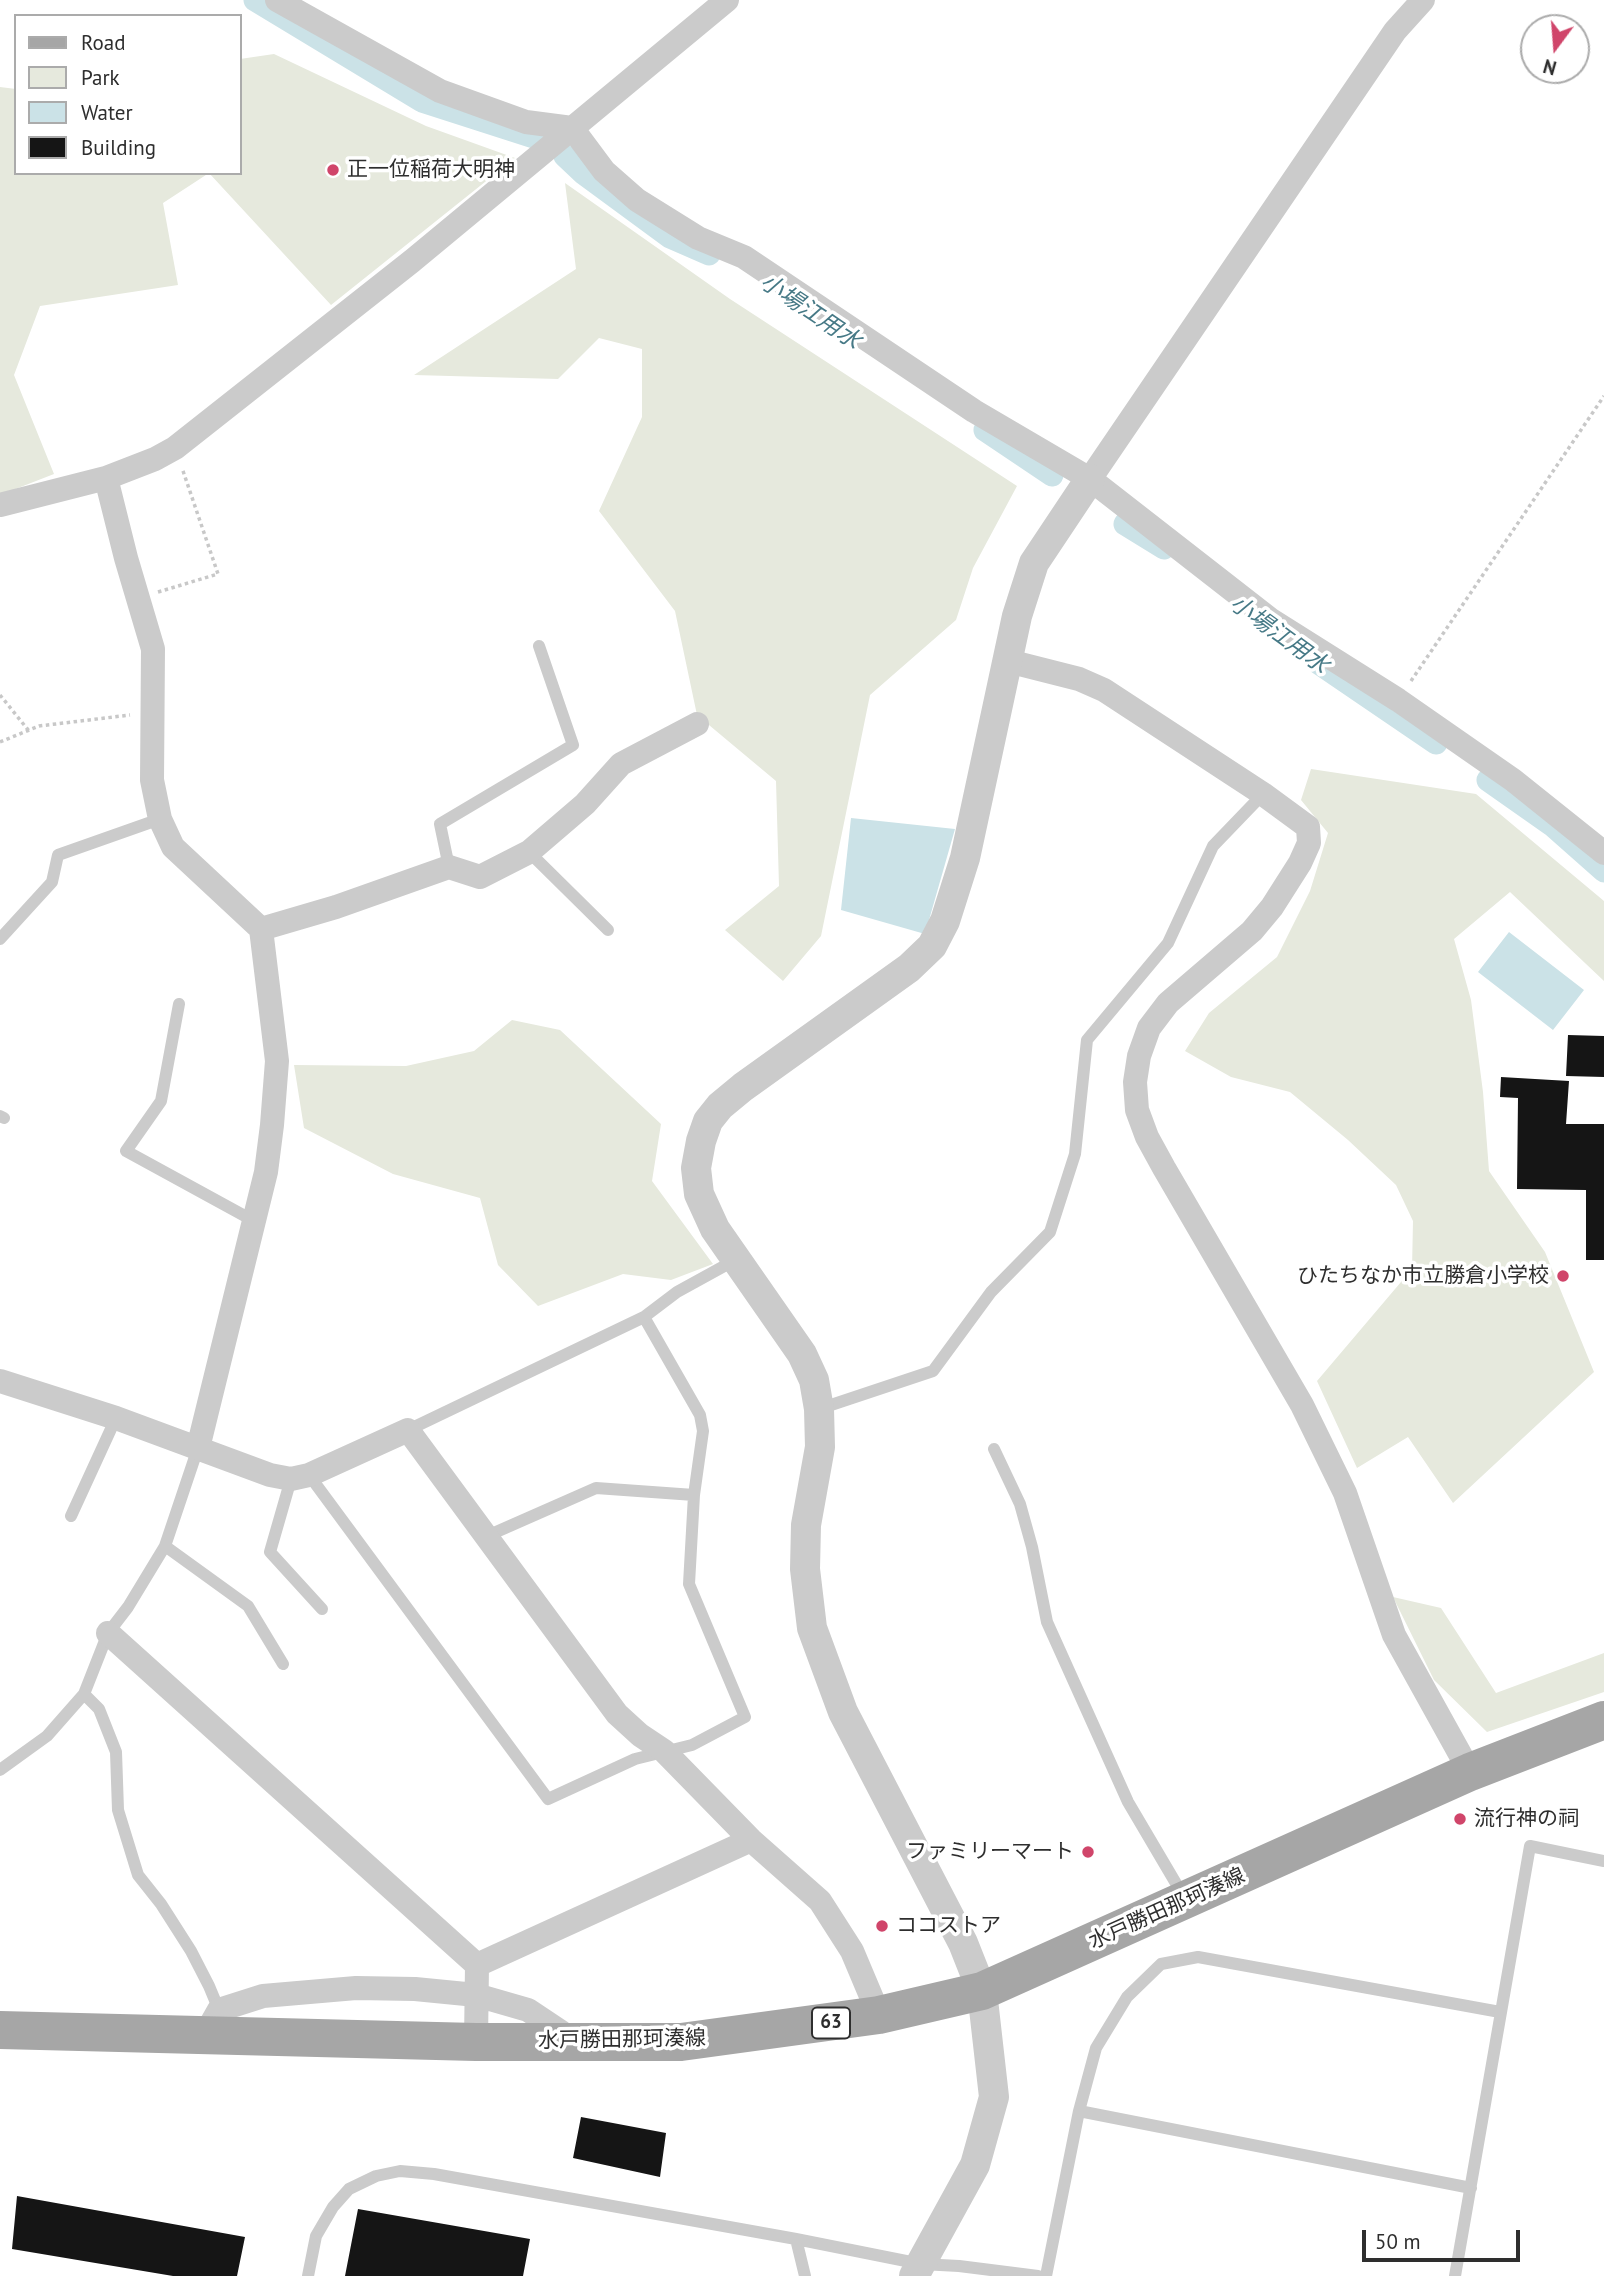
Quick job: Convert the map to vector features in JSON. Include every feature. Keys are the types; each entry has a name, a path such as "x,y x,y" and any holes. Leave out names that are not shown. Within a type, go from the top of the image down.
{"main road":[{"name":"水戸勝田那珂湊線","path":"0,2029 212,2022 476,2042 681,2042 878,2015 982,1991 1470,1772 1604,1720"}],"street":[{"path":"277,0 440,91 526,122 572,128 604,172 638,200 698,238 744,257 974,411 1090,479 1271,620 1398,700 1513,780 1604,853"},
{"path":"0,505 106,478 155,459 175,447 412,261 727,0"},
{"path":"918,2270 975,2165 993,2097 982,1991 963,1942 843,1712 813,1628 804,1569 805,1536 820,1447 819,1409 814,1380 802,1354 715,1229 699,1194 696,1168 701,1142 708,1121 743,1087 909,968 932,946 945,921 965,858 1017,616 1034,563 1395,31 1423,0"},
{"path":"106,478 153,649 152,780 160,820 173,847 261,929 276,1061 266,1172 198,1448"},
{"path":"1007,661 1079,679 1104,690 1263,794 1308,827 1309,843 1300,863 1272,907 1252,931 1168,1003 1149,1028 1139,1056 1135,1082 1137,1110 1147,1137 1164,1168 1302,1405 1345,1493 1394,1635 1470,1772"},
{"path":"261,929 336,907 449,867 480,877 529,852 585,804 621,764 697,724"},
{"path":"0,1381 116,1418 270,1475 300,1477 408,1430 618,1714 640,1735 664,1751 751,1840 820,1901 852,1951 878,2015"},
{"path":"108,1633 477,1965 476,2042"},
{"path":"477,1965 751,1840"},
{"path":"212,2022 263,1996 355,1988 415,1989 476,1995 528,2010 571,2042"}],"lane":[{"path":"449,867 440,824 572,745 539,646"},
{"path":"819,1409 933,1371 991,1292 1051,1231 1075,1154 1087,1040 1168,943 1213,846 1263,794"},
{"path":"0,939 51,882 58,855 160,820"},
{"path":"529,852 608,930"},
{"path":"179,1004 161,1101 126,1151 254,1221"},
{"path":"408,1430 644,1317 677,1292 737,1259"},
{"path":"300,1477 548,1799 635,1759 692,1745 745,1717 689,1584 694,1496 703,1431 700,1415 644,1317"},
{"path":"71,1516 116,1418"},
{"path":"0,1770 47,1736 84,1693 108,1633 128,1607 165,1546 198,1448"},
{"path":"994,1449 1020,1504 1032,1547 1047,1622 1128,1802 1186,1901"},
{"path":"300,1477 270,1552 322,1609"},
{"path":"487,1536 596,1488 694,1496"},
{"path":"165,1546 248,1606 283,1664"},
{"path":"84,1693 99,1709 116,1752 118,1810 138,1875 161,1904 191,1951 209,1986 212,2022"},
{"path":"1455,2276 1530,1846 1604,1861"},
{"path":"1046,2276 1079,2111 1096,2048 1127,1997 1161,1964 1198,1957 1500,2012"},
{"path":"1079,2111 1471,2188"},
{"path":"307,2276 316,2236 333,2207 349,2189 376,2176 400,2171 434,2174 796,2239 918,2270 959,2266 1038,2276"},
{"path":"796,2239 805,2276"}],"path":[{"path":"1398,700 1604,396"},
{"path":"139,598 218,573 175,447"},
{"path":"0,695 29,731"},
{"path":"0,743 39,726 153,712"}],"green space":[{"path":"274,54 426,126 515,158 331,305 211,175 242,175 242,59"},
{"path":"0,87 14,89 14,175 206,175 163,203 178,285 40,306 14,375 54,474 0,495"},
{"path":"565,183 730,299 1017,486 973,568 956,620 870,695 821,936 783,981 725,930 779,886 776,781 697,715 675,611 599,511 642,417 642,349 599,338 558,379 414,375 576,269"},
{"path":"1311,769 1476,794 1604,901 1604,981 1510,892 1454,939 1471,1000 1483,1092 1489,1171 1545,1252 1594,1372 1453,1503 1408,1437 1357,1468 1317,1381 1412,1269 1413,1221 1396,1185 1348,1140 1290,1092 1231,1077 1185,1051 1209,1013 1277,957 1310,891 1328,833 1301,800"},
{"path":"512,1020 560,1030 661,1124 652,1181 713,1264 671,1280 623,1274 538,1306 498,1265 480,1198 393,1174 304,1128 294,1065 406,1066 474,1051"},
{"path":"1393,1597 1441,1608 1496,1693 1604,1653 1604,1692 1487,1732 1434,1680"}],"water":[{"path":"851,818 955,829 925,934 841,910"},
{"path":"1509,932 1584,990 1553,1030 1478,972"}],"building":[{"path":"1568,1035 1604,1036 1604,1077 1566,1076"},
{"path":"1501,1077 1569,1081 1566,1124 1604,1124 1604,1260 1586,1260 1586,1190 1517,1189 1518,1098 1500,1097"},
{"path":"581,2117 666,2133 660,2177 573,2158"},
{"path":"17,2196 245,2237 237,2276 173,2276 12,2249"},
{"path":"358,2209 530,2239 523,2276 345,2276"}],"waterway":[{"name":"小場江用水","path":"255,0 422,101 534,137"},
{"name":"小場江用水","path":"565,156 583,173 670,237 709,254"},
{"name":"小場江用水","path":"985,430 1052,475"},
{"name":"小場江用水","path":"1125,524 1164,548"},
{"name":"小場江用水","path":"1320,664 1436,743"},
{"name":"小場江用水","path":"1488,780 1552,825 1604,871"}],"place":[{"name":"正一位稲荷大明神","path":"333,170"},
{"name":"ひたちなか市立勝倉小学校","path":"1563,1276"},
{"name":"流行神の祠","path":"1460,1819"},
{"name":"ファミリーマート","path":"1088,1852"},
{"name":"ココストア","path":"882,1926"}]}
